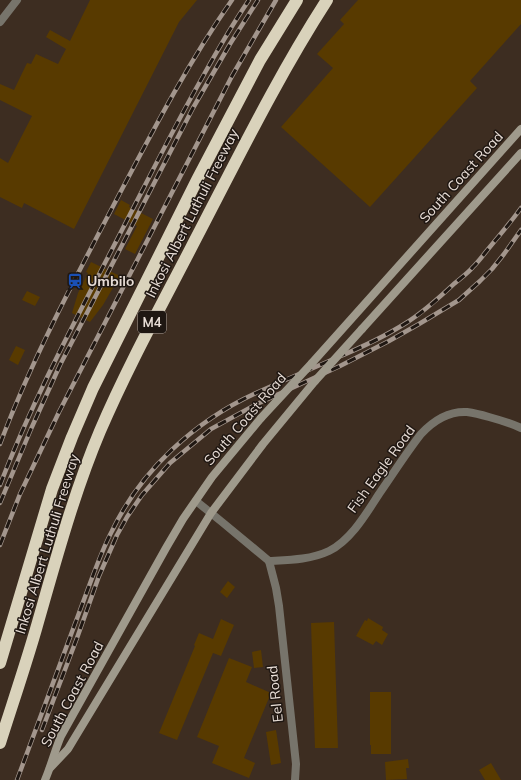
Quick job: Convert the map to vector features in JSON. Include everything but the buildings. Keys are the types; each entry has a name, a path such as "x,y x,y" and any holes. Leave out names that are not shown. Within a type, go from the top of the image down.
{"highway":[{"name":"Inkosi Albert Luthuli Freeway","path":"0,663 52,488 72,437 94,388 197,180 260,60 297,0"},
{"name":"Inkosi Albert Luthuli Freeway","path":"0,743 72,507 100,431 140,345 269,97 327,0"}],"street":[{"path":"0,22 17,0"},
{"name":"South Coast Road","path":"45,780 61,736 166,548 183,519 212,477 261,418 521,129"},
{"name":"South Coast Road","path":"50,768 68,749 211,513 263,444 315,381 521,153"},
{"name":"Fish Eagle Road","path":"269,561 310,558 330,551 343,542 367,512 421,434 433,423 444,416 460,412 472,413 521,428"},
{"path":"196,501 269,561"},
{"name":"Eel Road","path":"269,561 279,606 296,764 295,780"}],"railway":[{"path":"0,444 37,355 95,241 153,131 198,51 232,0"},
{"path":"0,485 28,419 74,323 182,115 219,48 249,0"},
{"path":"0,503 60,365 193,108 230,44 258,0"},
{"path":"0,545 20,494 59,412 232,76 276,0"},
{"path":"17,780 104,548 124,509 154,468 191,433 233,404 372,342 413,319 471,269 521,208"},
{"path":"42,730 99,576 117,535 142,495 170,463 211,429 257,404 340,366 389,341 459,300 492,269 521,230"}],"place":[{"name":"Umbilo","path":"75,281"}]}
